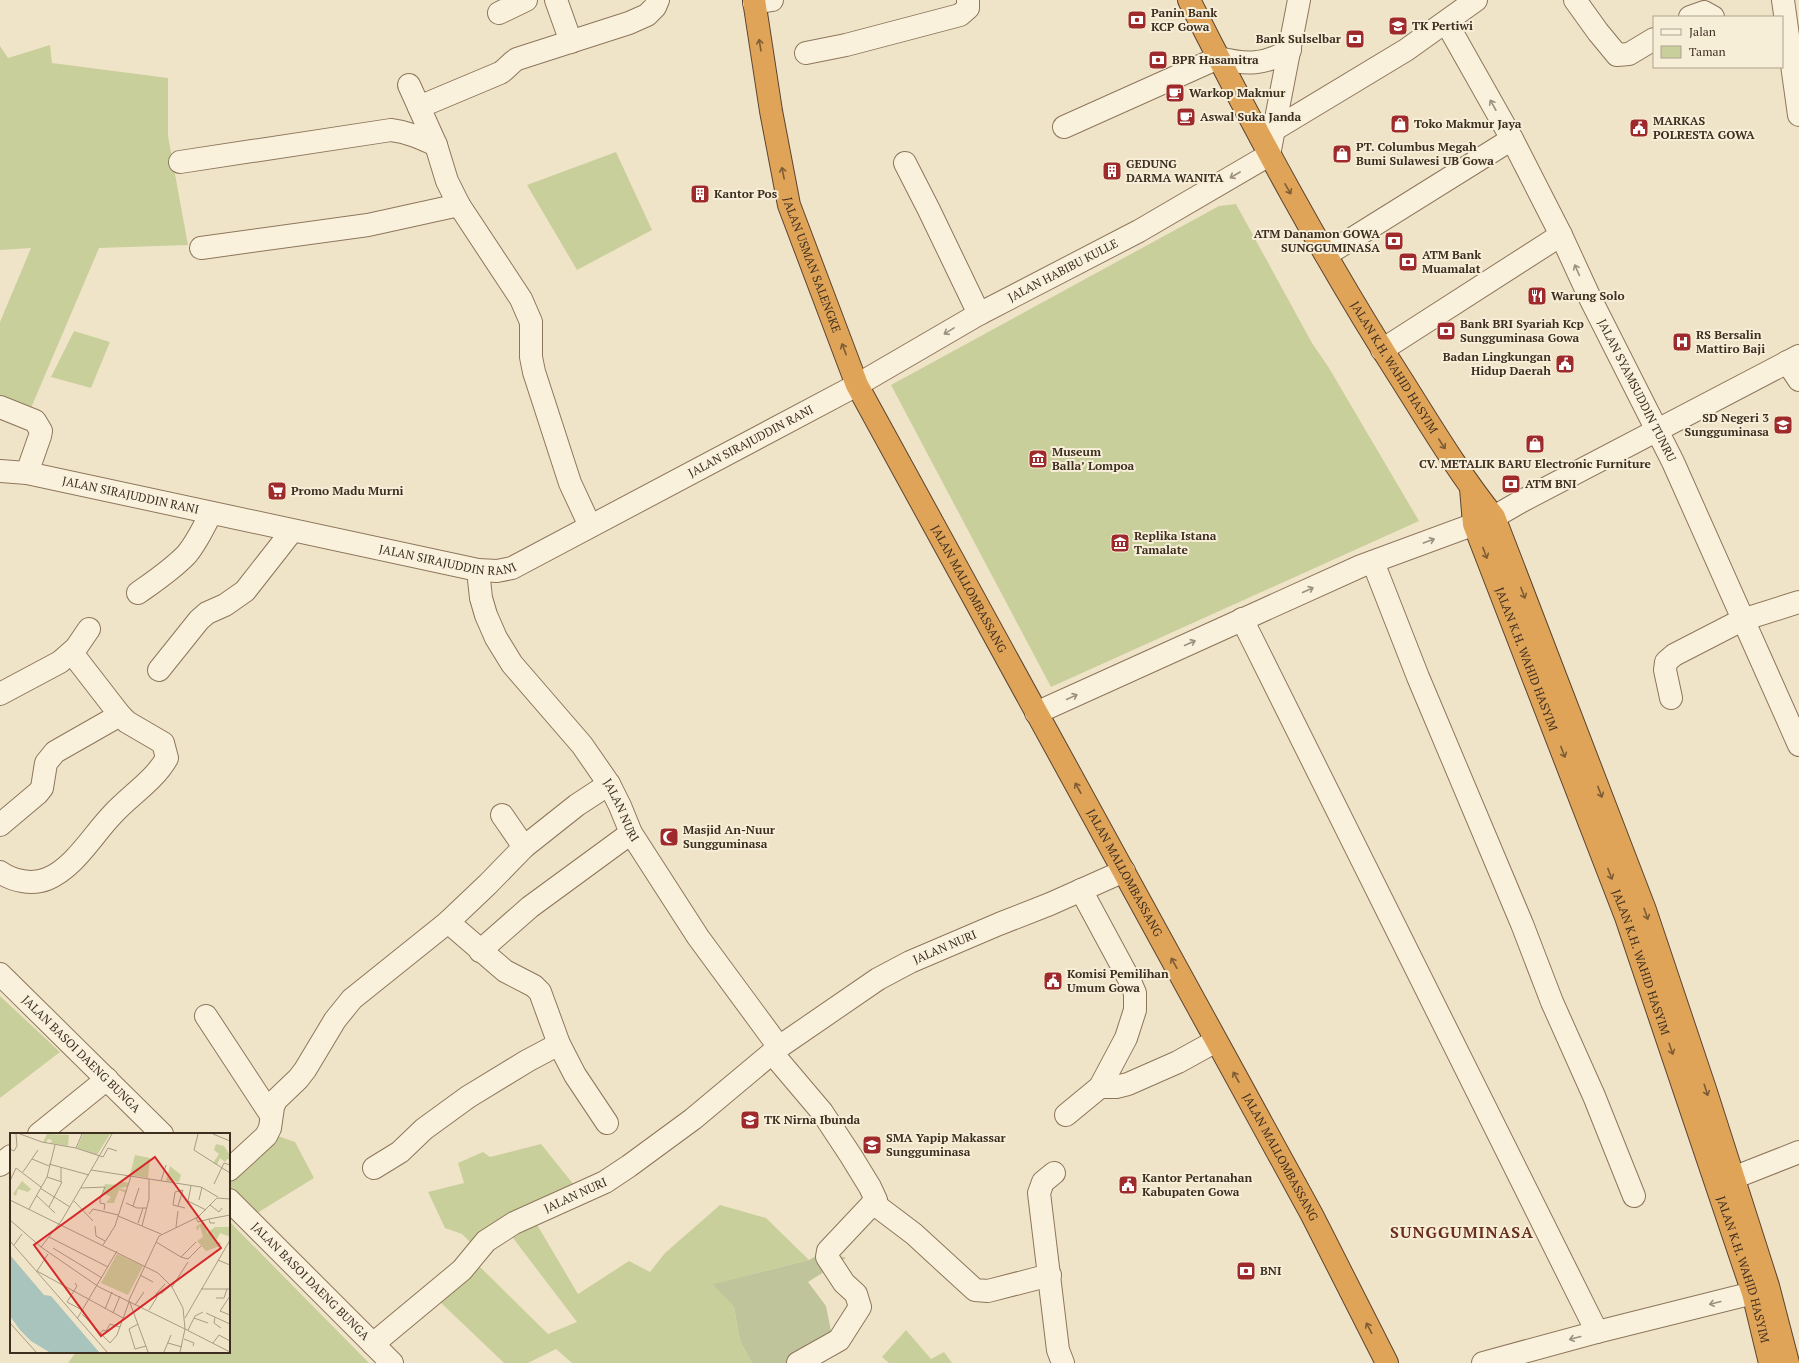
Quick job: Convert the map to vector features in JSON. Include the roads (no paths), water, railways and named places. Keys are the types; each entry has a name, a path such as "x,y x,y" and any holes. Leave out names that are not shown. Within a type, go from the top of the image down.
{"highway":[{"name":"JALAN K.H. WAHID HASYIM","path":"1189,0 1269,155 1382,350 1471,488 1494,517 1645,910 1768,1286 1788,1363"},
{"name":"JALAN USMAN SALENGKE","path":"760,1 770,111 789,205 857,385"},
{"name":"JALAN MALLOMBASSANG","path":"857,385 1124,871 1202,1049 1312,1215 1387,1363"},
{"name":"JALAN K.H. WAHID HASYIM","path":"1471,488 1474,524 1626,917 1753,1293 1770,1363"}],"street":[{"path":"499,13 526,0"},
{"path":"556,0 571,42"},
{"path":"419,107 500,73 517,59 629,23 647,15 655,7 658,0"},
{"path":"806,53 846,45 960,15 968,8 968,0"},
{"path":"1269,155 1299,0"},
{"path":"1275,129 1406,50 1476,0"},
{"path":"1575,0 1617,55 1630,54 1653,40"},
{"path":"1783,0 1784,27 1799,115"},
{"path":"1693,16 1704,12 1711,16"},
{"name":"JALAN SYAMSUDDIN TUNRU","path":"1446,22 1512,140 1561,235 1590,298 1657,430 1799,745"},
{"path":"1064,127 1218,58 1238,62 1257,63 1276,58 1290,50"},
{"path":"409,85 436,145 447,181 459,205 521,299 531,322 531,356 534,372 570,483 590,526"},
{"path":"180,162 391,130 411,134 436,145"},
{"path":"1326,255 1512,140"},
{"name":"JALAN HABIBU KULLE","path":"857,385 979,314 1139,231 1269,155"},
{"path":"905,163 979,314"},
{"path":"201,248 368,225 459,205"},
{"path":"1382,350 1561,235"},
{"path":"1036,713 1242,619 1373,562 1494,517 1793,359 1799,380"},
{"name":"JALAN SIRAJUDDIN RANI","path":"0,471 27,473 478,570 497,571 512,568 857,385"},
{"path":"0,407 35,421 39,426 40,436 27,473"},
{"path":"138,593 174,566 187,554 196,542 211,513"},
{"path":"159,670 199,620 207,613 225,605 245,591 292,530"},
{"path":"1373,562 1418,677 1522,924 1552,1002 1594,1096 1634,1196"},
{"name":"JALAN NURI","path":"478,570 481,598 486,615 496,638 512,664 570,730 609,784 631,833 698,938 775,1050"},
{"path":"1672,698 1665,670 1666,662 1674,655 1742,620 1799,602"},
{"path":"1242,619 1597,1332"},
{"path":"0,694 60,662 72,653 88,629"},
{"path":"0,872 29,883 46,879 57,873 72,861 112,815 164,764 167,758 163,743 127,722 72,653"},
{"path":"0,825 42,788 46,763 55,752 120,715"},
{"path":"230,1169 266,1136 270,1128 271,1115 276,1100 298,1079 305,1070 342,1010 364,989 448,922 524,847 577,805 609,784"},
{"path":"502,815 524,847"},
{"path":"480,951 530,907 631,833"},
{"name":"JALAN NURI","path":"373,1344 462,1270 486,1241 514,1223 606,1182 693,1118 775,1050 848,998 878,979 903,966 1124,871"},
{"path":"1066,1115 1100,1086 1126,1038 1135,1010 1135,993 1129,979 1081,890"},
{"path":"448,922 505,971 534,986 540,992 559,1044 575,1075 607,1123"},
{"name":"JALAN BASOI DAENG BUNGA","path":"0,974 161,1133"},
{"path":"206,1016 271,1115"},
{"path":"374,1168 400,1152 424,1129 468,1097 527,1061 559,1044"},
{"path":"1100,1086 1116,1087 1128,1084 1202,1049"},
{"path":"775,1050 822,1112 870,1187 876,1200 834,1244 828,1251 826,1258 844,1283 856,1294 860,1307 839,1340 798,1363"},
{"path":"40,1133 107,1079"},
{"path":"1733,1178 1799,1152"},
{"path":"0,1165 10,1157"},
{"path":"1054,1173 1043,1182 1039,1193 1058,1350 1063,1363"},
{"name":"JALAN BASOI DAENG BUNGA","path":"230,1201 392,1363"},
{"path":"872,1203 914,1234 975,1290 988,1291 1050,1275"},
{"path":"1483,1363 1597,1332 1753,1293"}],"place":[{"name":"Panin Bank KCP Gowa","path":"1137,20"},
{"name":"TK Pertiwi","path":"1398,26"},
{"name":"Bank Sulselbar","path":"1355,39"},
{"name":"BPR Hasamitra","path":"1158,60"},
{"name":"Warkop Makmur","path":"1175,93"},
{"name":"Aswal Suka Janda","path":"1186,117"},
{"name":"Toko Makmur Jaya","path":"1400,124"},
{"name":"MARKAS POLRESTA GOWA","path":"1639,128"},
{"name":"PT. Columbus Megah Bumi Sulawesi UB Gowa","path":"1342,154"},
{"name":"GEDUNG DARMA WANITA","path":"1112,171"},
{"name":"Kantor Pos","path":"700,194"},
{"name":"ATM Danamon GOWA SUNGGUMINASA","path":"1394,241"},
{"name":"ATM Bank Muamalat","path":"1408,262"},
{"name":"Warung Solo","path":"1537,296"},
{"name":"Bank BRI Syariah Kcp Sungguminasa Gowa","path":"1446,331"},
{"name":"RS Bersalin Mattiro Baji","path":"1682,342"},
{"name":"Badan Lingkungan Hidup Daerah","path":"1565,364"},
{"name":"SD Negeri 3 Sungguminasa","path":"1783,425"},
{"name":"CV. METALIK BARU Electronic Furniture","path":"1535,444"},
{"name":"Museum Ballaʼ Lompoa","path":"1038,459"},
{"name":"ATM BNI","path":"1511,484"},
{"name":"Promo Madu Murni","path":"277,491"},
{"name":"Replika Istana Tamalate","path":"1120,543"},
{"name":"Masjid An-Nuur Sungguminasa","path":"669,837"},
{"name":"Komisi Pemilihan Umum Gowa","path":"1053,981"},
{"name":"TK Nirna Ibunda","path":"750,1120"},
{"name":"SMA Yapip Makassar Sungguminasa","path":"872,1145"},
{"name":"Kantor Pertanahan Kabupaten Gowa","path":"1128,1185"},
{"name":"BNI","path":"1246,1271"}],"district":[{"name":"SUNGGUMINASA","path":"1462,1232"}]}
